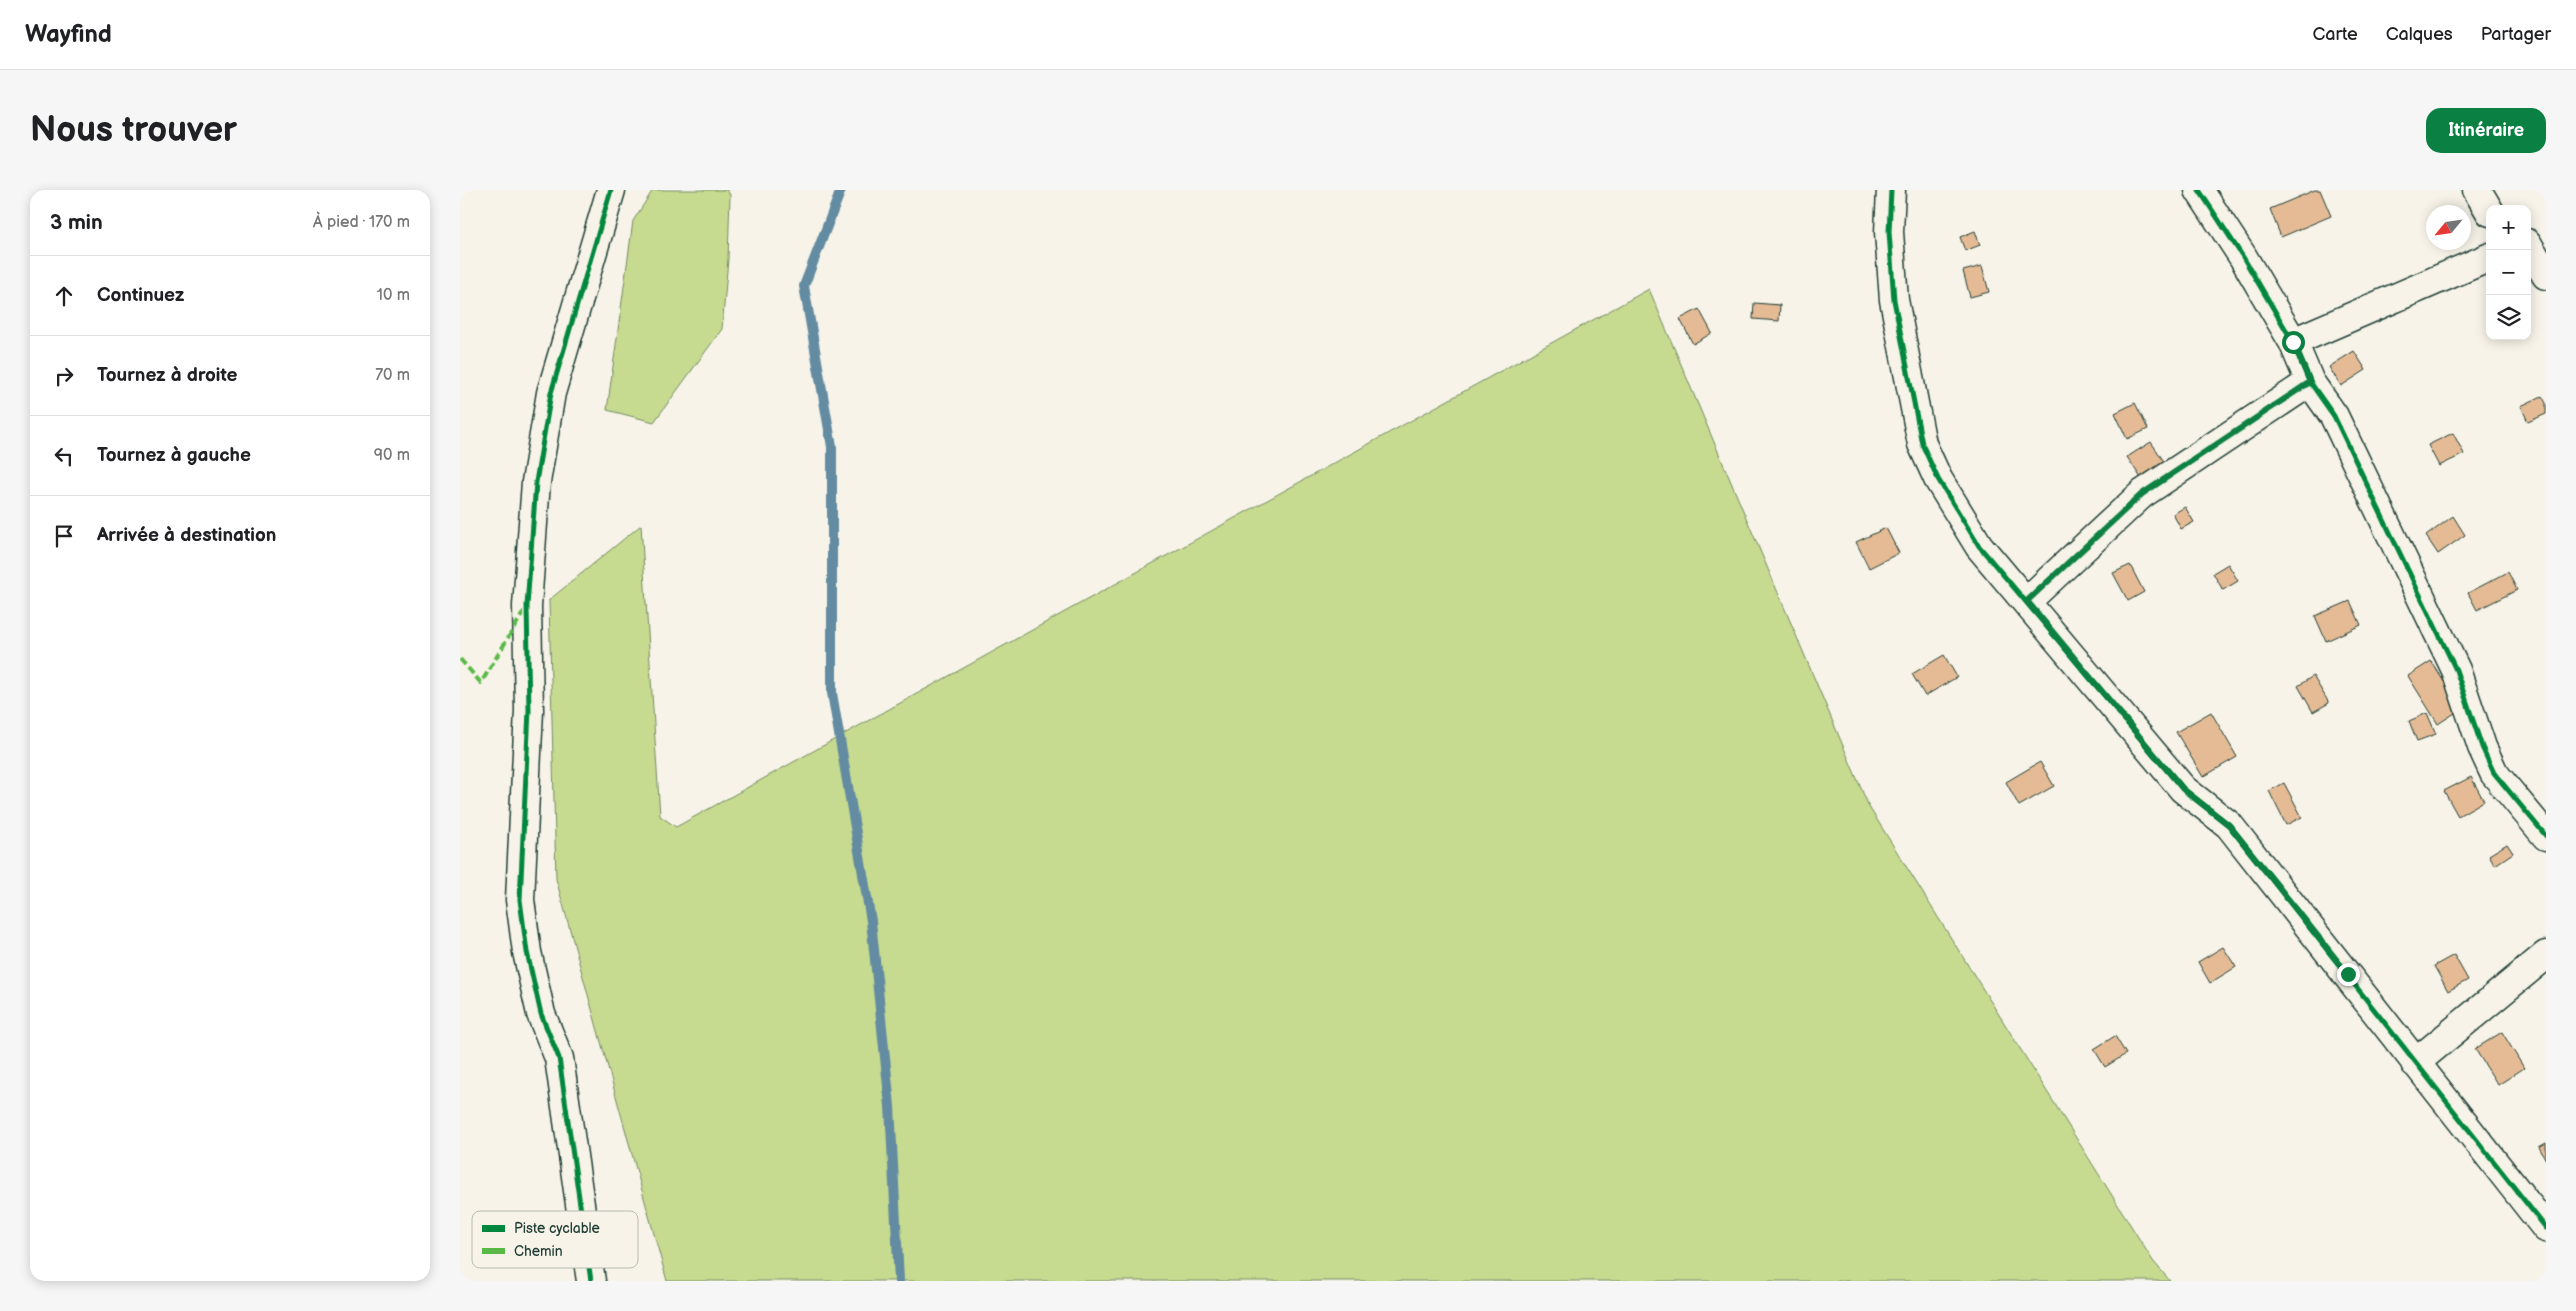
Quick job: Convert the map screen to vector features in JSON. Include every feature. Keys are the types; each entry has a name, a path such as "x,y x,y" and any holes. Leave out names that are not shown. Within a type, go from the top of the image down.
{"street":[{"path":"581,1211 559,1058 541,1014 527,952 520,900 529,710 527,606 536,482 551,393 611,190"},
{"path":"1891,190 1889,232 1894,300 1922,444 1938,479 1979,546 2183,789 2229,825 2546,1228"},
{"path":"2199,190 2243,257 2293,342 2310,382 2334,416 2456,670 2482,747 2494,773 2546,836"},
{"path":"2477,190 2486,205"},
{"path":"2531,240 2546,234"},
{"path":"2531,249 2546,275"},
{"path":"2293,342 2486,259"},
{"path":"2027,601 2142,494 2310,382"},
{"path":"2415,1063 2546,956"},
{"path":"589,1268 591,1281"}],"green space":[{"path":"653,190 727,190 730,195 728,259 722,329 654,422 607,410 633,221"},
{"path":"1649,289 1869,807 2153,1261 2170,1281 667,1281 556,879 549,600 641,525 660,816 676,827"}],"building":[{"path":"2315,190 2320,190 2331,216 2281,237 2270,209"},
{"path":"1975,231 1980,245 1965,251 1960,237"},
{"path":"1982,266 1989,292 1970,297 1963,271"},
{"path":"1754,303 1780,305 1779,321 1753,319"},
{"path":"1699,309 1712,333 1693,344 1680,319"},
{"path":"2354,351 2366,370 2341,386 2329,367"},
{"path":"2542,396 2546,403 2546,414 2528,422 2521,406"},
{"path":"2135,403 2148,429 2127,439 2115,413"},
{"path":"2453,433 2464,454 2439,466 2428,445"},
{"path":"2151,442 2165,463 2141,478 2127,457"},
{"path":"2185,507 2194,522 2181,529 2173,514"},
{"path":"2453,516 2465,535 2438,554 2426,536"},
{"path":"1886,528 1899,553 1869,568 1856,542"},
{"path":"2228,564 2238,581 2223,590 2213,573"},
{"path":"2130,565 2144,592 2128,601 2113,573"},
{"path":"2508,572 2517,590 2477,610 2468,593"},
{"path":"2350,601 2361,625 2326,641 2315,616"},
{"path":"1944,655 1957,677 1925,696 1912,674"},
{"path":"2431,661 2461,709 2438,724 2408,676"},
{"path":"2313,676 2329,703 2313,712 2298,686"},
{"path":"2211,712 2237,757 2203,777 2176,732"},
{"path":"2427,713 2436,734 2417,741 2409,721"},
{"path":"2040,762 2054,786 2019,806 2006,782"},
{"path":"2471,777 2484,801 2458,816 2444,791"},
{"path":"2284,783 2302,817 2286,825 2269,791"},
{"path":"2507,844 2513,853 2495,865 2489,855"},
{"path":"2223,947 2236,967 2210,983 2198,962"},
{"path":"2454,955 2468,980 2448,991 2434,966"},
{"path":"2502,1032 2524,1068 2498,1085 2475,1049"},
{"path":"2115,1036 2126,1054 2105,1067 2094,1049"},
{"path":"2546,1143 2546,1160 2539,1147"}],"waterway":[{"path":"841,190 804,286 832,447 832,693 871,921 890,1106 899,1281"}],"marked path":[{"path":"460,659 481,683 526,608"}],"cycle path":[{"path":"581,1211 559,1058 541,1014 527,952 520,900 529,710 527,606 536,482 551,393 611,190"},
{"path":"1891,190 1889,232 1894,300 1922,444 1938,479 1979,546 2183,789 2229,825 2546,1228"},
{"path":"2199,190 2243,257 2293,342 2310,382 2334,416 2456,670 2482,747 2494,773 2546,836"},
{"path":"589,1268 591,1281"}],"route":[{"path":"2293,342 2310,382 2142,494 2027,601 2183,789 2229,825 2348,974"}]}
